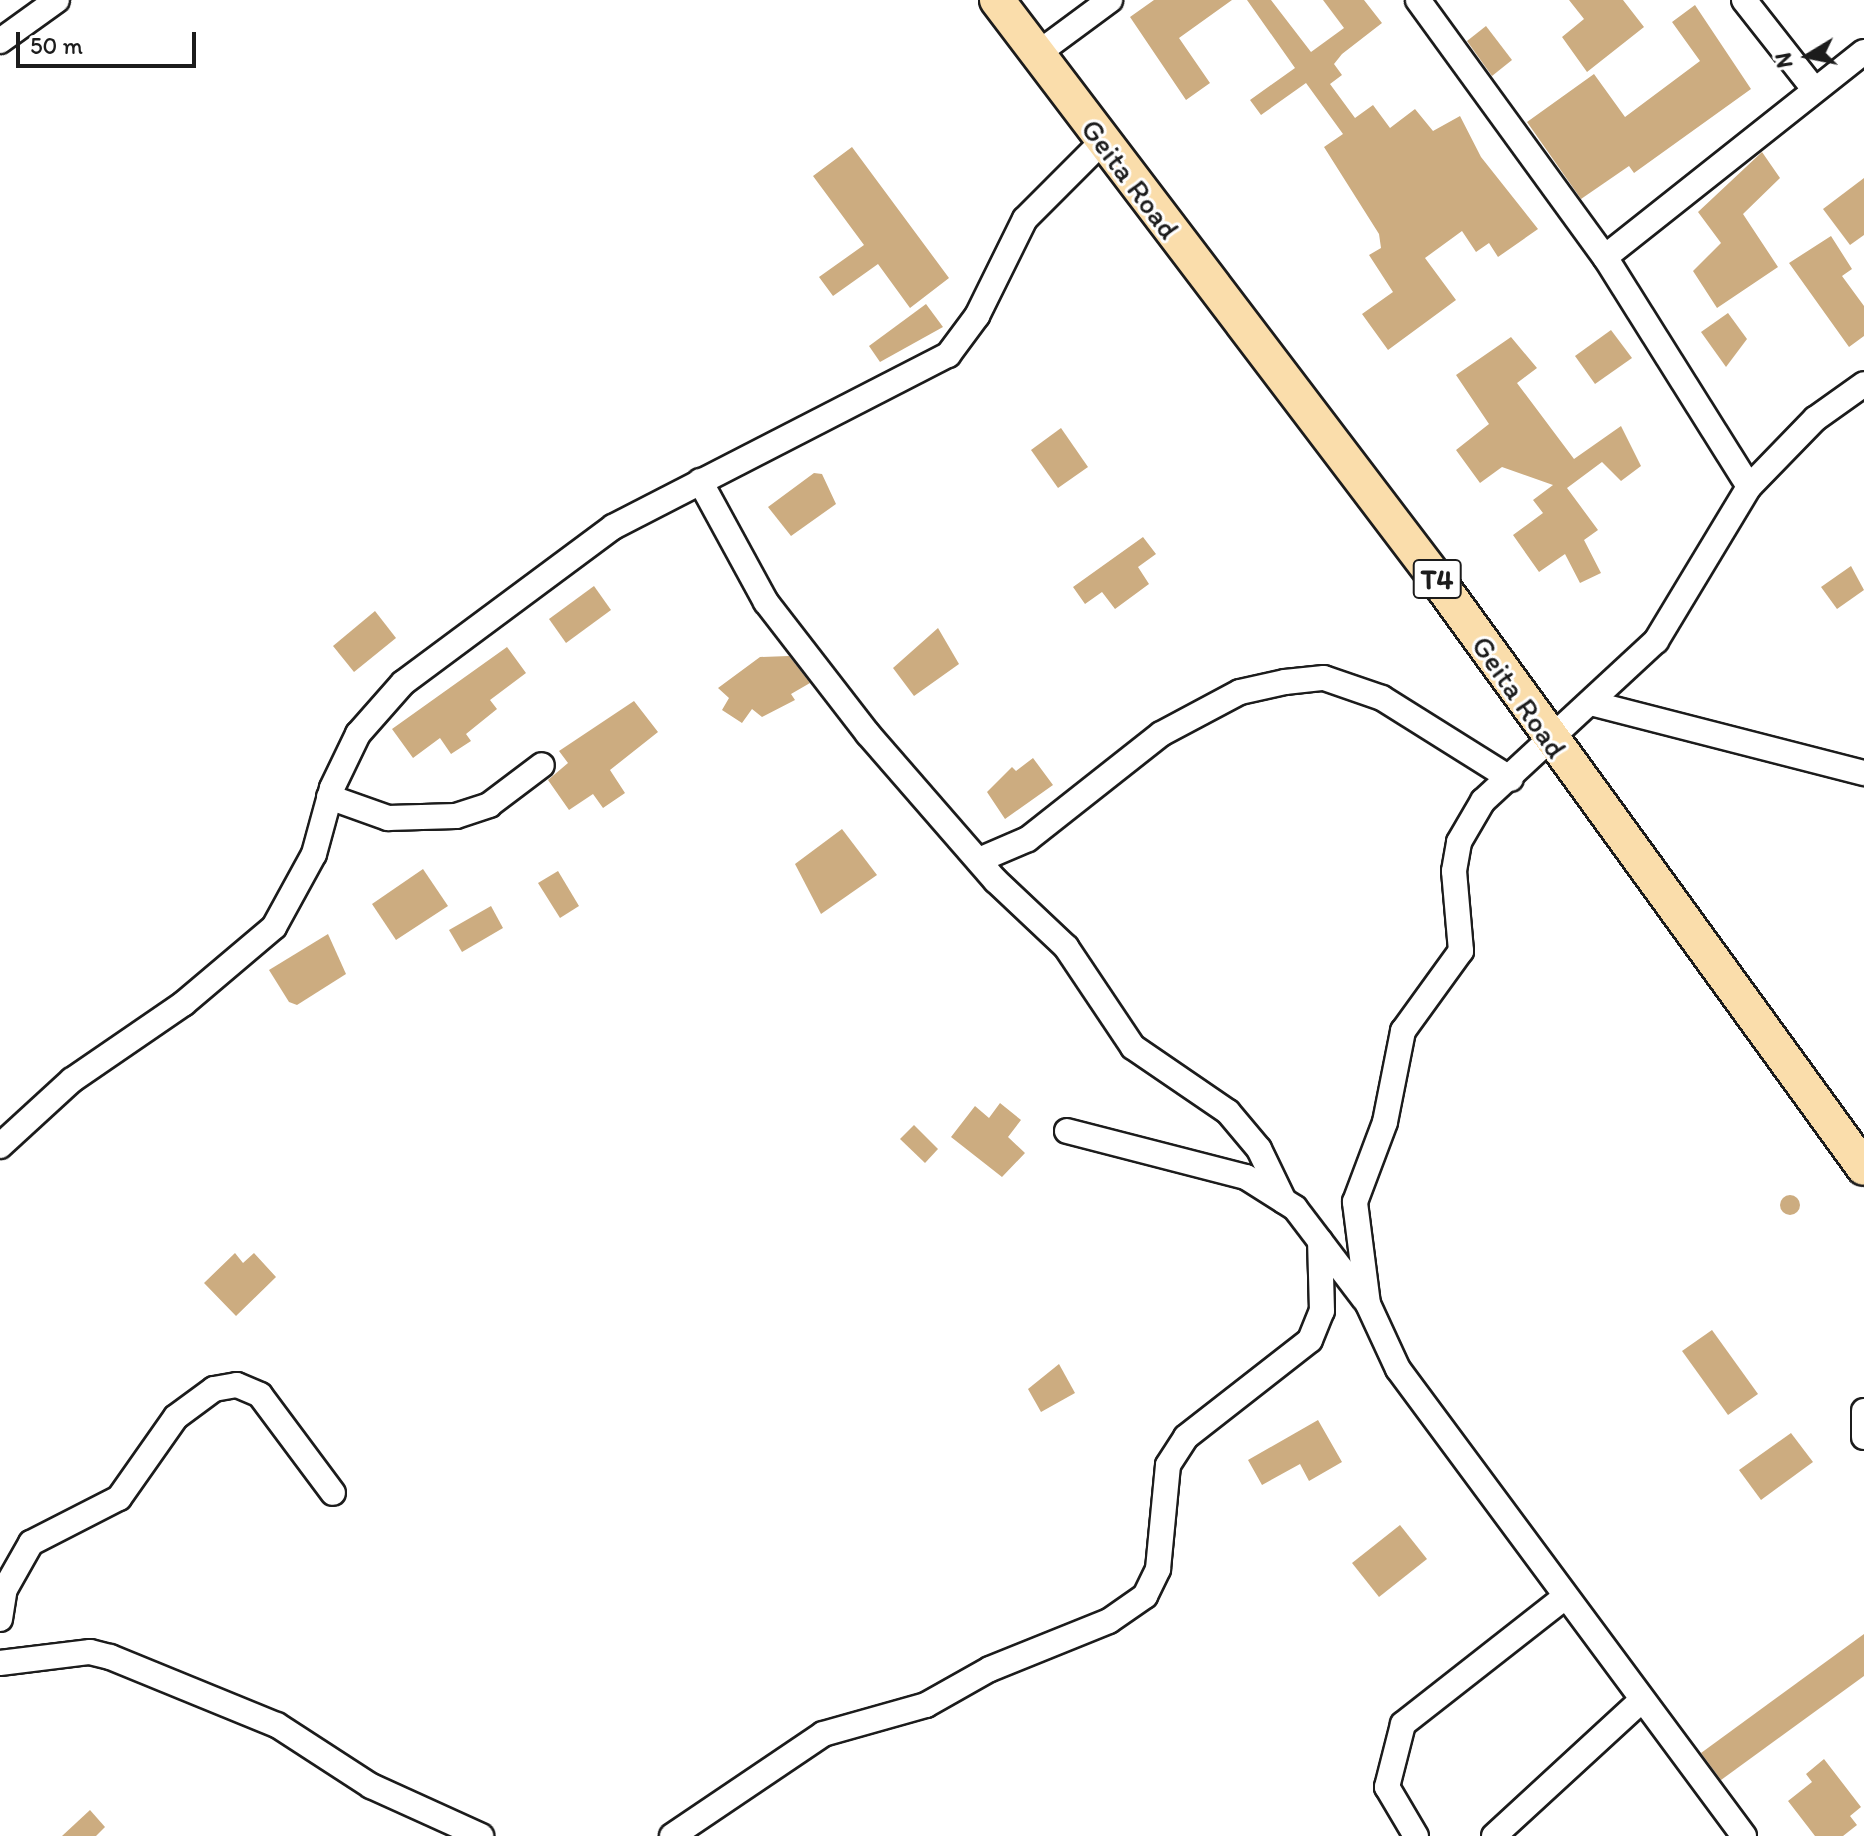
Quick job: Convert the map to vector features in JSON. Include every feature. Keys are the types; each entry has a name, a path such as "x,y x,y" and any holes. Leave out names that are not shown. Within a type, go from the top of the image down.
{"highway":[{"name":"Geita Road","path":"997,0 1101,143 1444,589 1550,743 1864,1168"}],"street":[{"path":"0,41 57,0"},
{"path":"1037,54 1110,0"},
{"path":"1418,0 1605,257 1749,487"},
{"path":"1744,0 1814,89"},
{"path":"1605,257 1864,52"},
{"path":"0,1146 72,1080 183,1004 274,927 314,854 329,797 358,734 403,683 613,527 948,355 977,316 1025,219 1101,143"},
{"path":"1368,1304 1357,1255 1360,1177 1385,1122 1403,1031 1461,951 1454,888 1459,842 1483,801 1595,704 1677,615 1749,487 1815,419 1864,384"},
{"path":"700,481 766,602 979,860 1066,947 1133,1047 1228,1112 1259,1149 1284,1201"},
{"path":"979,860 1028,839 1161,734 1240,692 1285,682 1324,678 1382,698 1511,779"},
{"path":"1595,704 1864,773"},
{"path":"329,797 388,818 456,816 489,805 542,765"},
{"path":"1067,1131 1246,1177 1284,1201 1320,1241 1368,1304 1441,1434 1744,1836"},
{"path":"672,1836 823,1734 926,1705 990,1669 1109,1621 1145,1596 1158,1569 1168,1465 1186,1437 1310,1340 1322,1311 1320,1241"},
{"path":"0,1619 5,1589 31,1543 119,1498 176,1417 214,1389 237,1385 260,1395 333,1493"},
{"path":"1864,1411 1864,1437"},
{"path":"1416,1836 1387,1787 1403,1724 1565,1597"},
{"path":"0,1663 90,1652 110,1657 195,1697 277,1725 371,1786 481,1836"},
{"path":"1494,1836 1642,1700"}],"building":[{"path":"1154,0 1232,0 1179,38 1210,83 1186,100 1130,17"},
{"path":"1247,0 1271,0 1311,52 1344,28 1323,0 1364,0 1382,23 1342,54 1334,64 1342,75 1330,84 1355,118 1373,105 1390,128 1415,109 1433,131 1460,116 1481,157 1538,229 1498,257 1489,243 1476,252 1462,231 1425,258 1456,300 1388,350 1362,314 1393,292 1369,255 1381,248 1379,234 1324,147 1343,134 1306,83 1261,115 1250,100 1295,68"},
{"path":"1569,0 1623,0 1644,27 1587,72 1562,37 1584,19"},
{"path":"1695,5 1751,89 1634,173 1629,166 1581,199 1527,122 1594,74 1625,117 1700,61 1672,22"},
{"path":"1486,26 1512,60 1492,76 1467,41"},
{"path":"852,147 949,278 910,308 878,264 833,296 819,277 864,245 813,176"},
{"path":"1762,152 1780,178 1743,214 1778,267 1717,308 1693,271 1721,243 1698,212"},
{"path":"1864,178 1864,235 1850,245 1823,209"},
{"path":"1831,236 1852,269 1842,276 1864,306 1864,336 1849,347 1789,263"},
{"path":"926,304 943,327 880,362 869,346"},
{"path":"1728,313 1747,339 1726,367 1701,332"},
{"path":"1611,330 1632,358 1595,384 1575,356"},
{"path":"1511,337 1537,368 1517,383 1574,459 1621,426 1641,466 1621,481 1602,462 1567,488 1598,530 1584,540 1601,573 1580,583 1565,554 1539,572 1513,535 1543,513 1533,500 1553,485 1502,467 1480,483 1456,450 1489,424 1456,375"},
{"path":"1061,428 1088,467 1058,488 1031,450"},
{"path":"814,473 822,474 836,504 791,536 768,507"},
{"path":"1143,537 1156,554 1138,567 1149,584 1115,609 1102,592 1085,604 1073,587"},
{"path":"1851,566 1864,590 1837,609 1821,587"},
{"path":"594,586 611,610 566,643 549,619"},
{"path":"375,611 396,638 354,672 333,646"},
{"path":"938,628 959,664 914,696 893,668"},
{"path":"507,647 526,673 490,700 497,709 466,734 471,741 451,754 440,738 413,758 392,729"},
{"path":"789,656 810,683 791,694 795,700 762,717 752,709 742,723 722,710 729,698 718,688 760,657"},
{"path":"634,701 658,732 610,770 625,793 603,808 593,794 569,810 548,780 568,763 559,751"},
{"path":"1033,758 1053,785 1005,819 987,792 1012,767 1016,771"},
{"path":"842,829 877,875 821,914 795,864"},
{"path":"423,869 448,906 396,940 372,904"},
{"path":"558,871 579,906 560,918 538,883"},
{"path":"491,906 503,928 462,952 449,930"},
{"path":"328,934 346,974 297,1005 289,1002 269,970"},
{"path":"1000,1103 1021,1120 1008,1137 1025,1153 1002,1177 951,1137 975,1106 989,1118"},
{"path":"914,1125 938,1149 925,1163 900,1139"},
{"path":"1790,1195 1797,1198 1800,1205 1797,1212 1790,1215 1783,1212 1780,1205 1783,1198"},
{"path":"235,1253 243,1263 254,1253 276,1277 236,1316 204,1283"},
{"path":"1712,1330 1758,1394 1728,1415 1682,1351"},
{"path":"1059,1364 1075,1393 1041,1412 1028,1389"},
{"path":"1318,1420 1342,1462 1309,1481 1300,1464 1262,1485 1248,1460"},
{"path":"1791,1433 1813,1462 1761,1500 1739,1470"},
{"path":"1400,1525 1427,1559 1379,1597 1352,1563"},
{"path":"1864,1634 1864,1676 1721,1780 1701,1753"},
{"path":"1824,1759 1861,1807 1850,1816 1857,1825 1843,1836 1815,1836 1788,1801 1812,1782 1806,1774"},
{"path":"90,1810 105,1827 96,1836 62,1836"}]}
